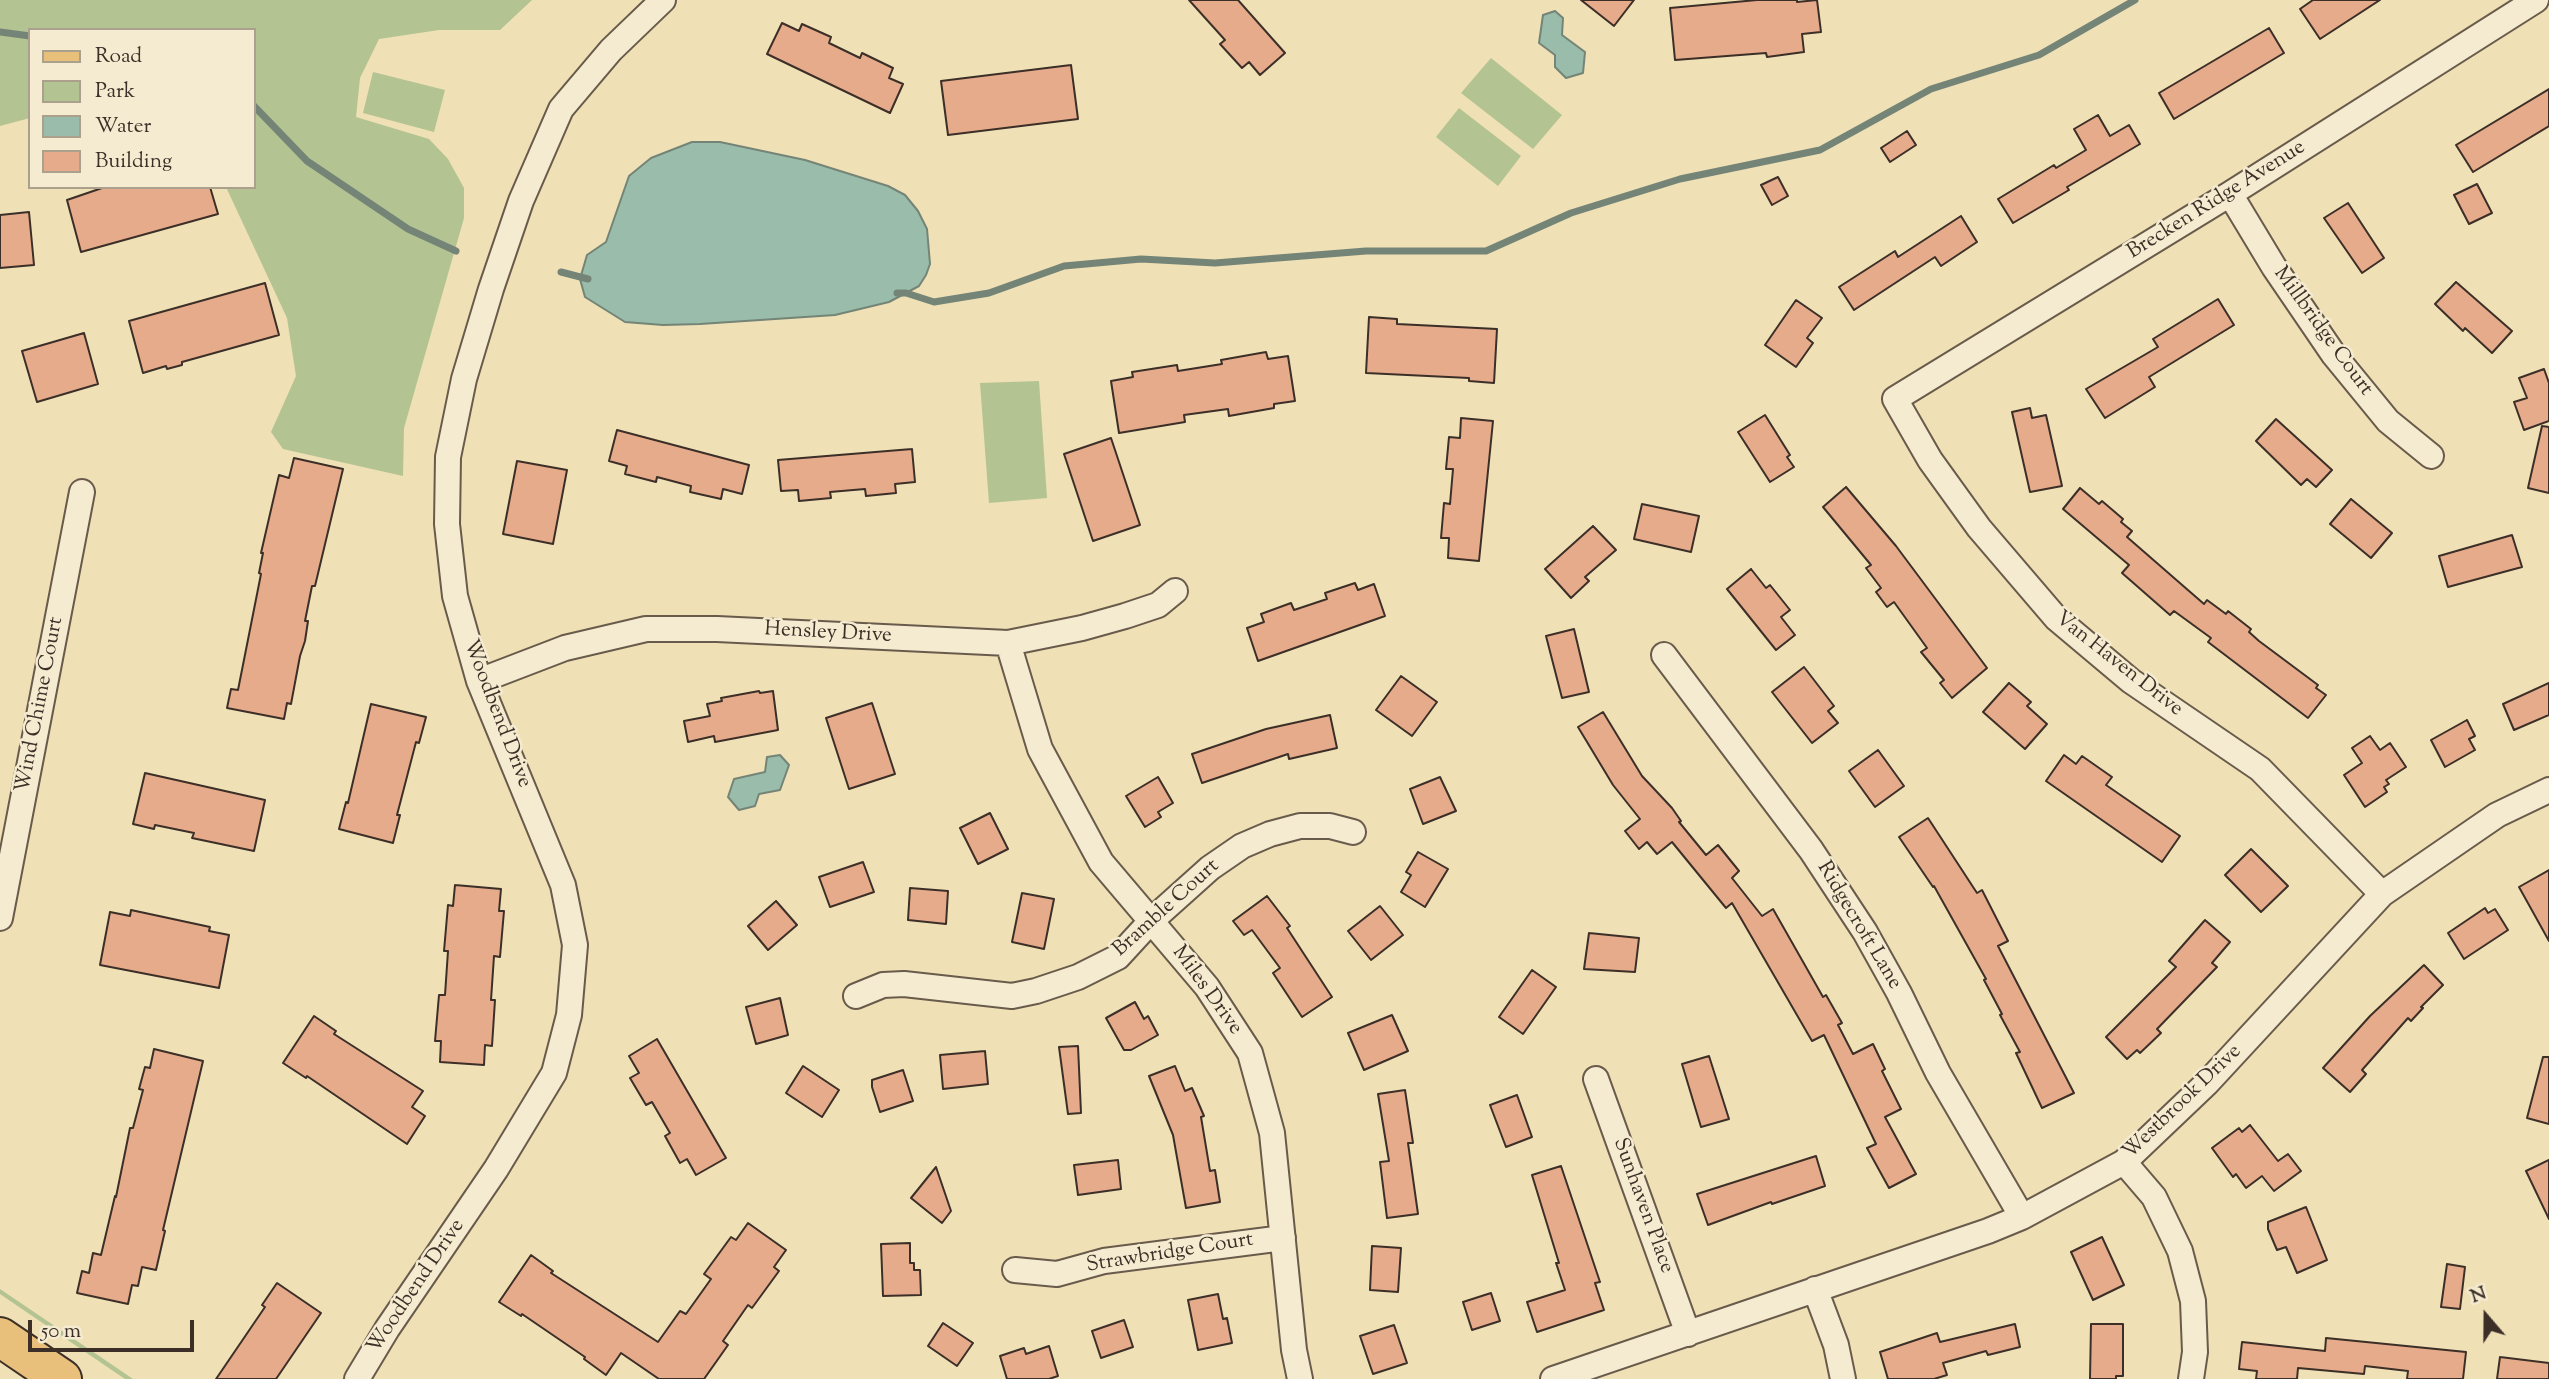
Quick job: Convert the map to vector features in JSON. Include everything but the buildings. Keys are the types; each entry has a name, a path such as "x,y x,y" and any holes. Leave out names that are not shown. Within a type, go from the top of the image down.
{"main road":[{"path":"0,1337 62,1379"}],"street":[{"name":"Woodbend Drive","path":"357,1379 387,1329 496,1169 549,1082 554,1073 569,1015 575,945 563,885 479,681 455,596 447,524 448,457 464,379 521,201 561,109 611,50 663,0"},
{"name":"Brecken Ridge Avenue","path":"1895,399 2230,194 2536,0"},
{"name":"Millbridge Court","path":"2230,194 2274,267 2334,355 2388,421 2431,456"},
{"name":"Van Haven Drive","path":"1895,399 1930,460 1979,528 2056,618 2131,681 2260,769 2382,894"},
{"name":"Wind Chime Court","path":"0,918 82,492"},
{"name":"Hensley Drive","path":"479,681 565,648 646,629 717,629 1007,643 1082,628 1125,616 1158,605 1175,591"},
{"name":"Miles Drive","path":"1007,643 1040,749 1101,862 1207,987 1250,1053 1272,1133 1294,1350 1300,1379"},
{"name":"Ridgecroft Lane","path":"1664,655 1811,850 1865,932 1899,993 1938,1073 2022,1217"},
{"name":"Westbrook Drive","path":"1553,1379 2022,1217 2124,1162 2217,1073 2382,894 2497,816 2549,790"},
{"name":"Bramble Court","path":"856,996 884,985 904,984 1012,996 1036,992 1078,977 1118,957 1152,920 1210,868 1242,846 1270,834 1300,826 1330,826 1353,832"},
{"name":"Sunhaven Place","path":"1596,1079 1688,1334"},
{"path":"2124,1162 2154,1197 2180,1251 2193,1301 2195,1352 2191,1379"},
{"name":"Strawbridge Court","path":"1015,1270 1057,1274 1104,1261 1283,1238"},
{"path":"1815,1289 1836,1345 1843,1379"}],"green space":[{"path":"0,0 532,0 500,30 439,30 379,39 360,78 356,117 429,139 448,159 464,188 464,218 404,428 403,476 283,449 271,432 296,376 287,318 227,189 256,189 256,28 28,28 28,119 0,126"},
{"path":"1491,58 1562,115 1533,149 1461,93"},
{"path":"373,72 445,90 434,132 363,113"},
{"path":"1459,108 1521,156 1498,186 1436,137"},
{"path":"1039,381 1047,498 989,503 980,383"},
{"path":"0,1289 133,1379 125,1379 0,1294"}],"water":[{"path":"1555,11 1563,18 1562,35 1585,52 1583,73 1566,78 1555,67 1555,55 1539,43 1543,15"},
{"path":"692,142 720,142 805,160 888,186 905,195 918,211 927,229 930,264 926,275 919,286 889,302 835,315 700,324 625,322 585,297 580,279 587,255 606,242 629,176 651,158"},
{"path":"780,755 789,765 780,790 759,794 755,806 739,810 728,797 734,779 765,772 767,757"}],"waterway":[{"path":"897,293 906,293 934,302 989,293 1064,266 1141,259 1215,263 1366,251 1486,251 1571,213 1680,179 1820,150 1931,89 2039,55 2135,0"},
{"path":"0,32 28,36"},
{"path":"256,108 307,161 408,229 456,251"},
{"path":"561,272 588,279"}]}
